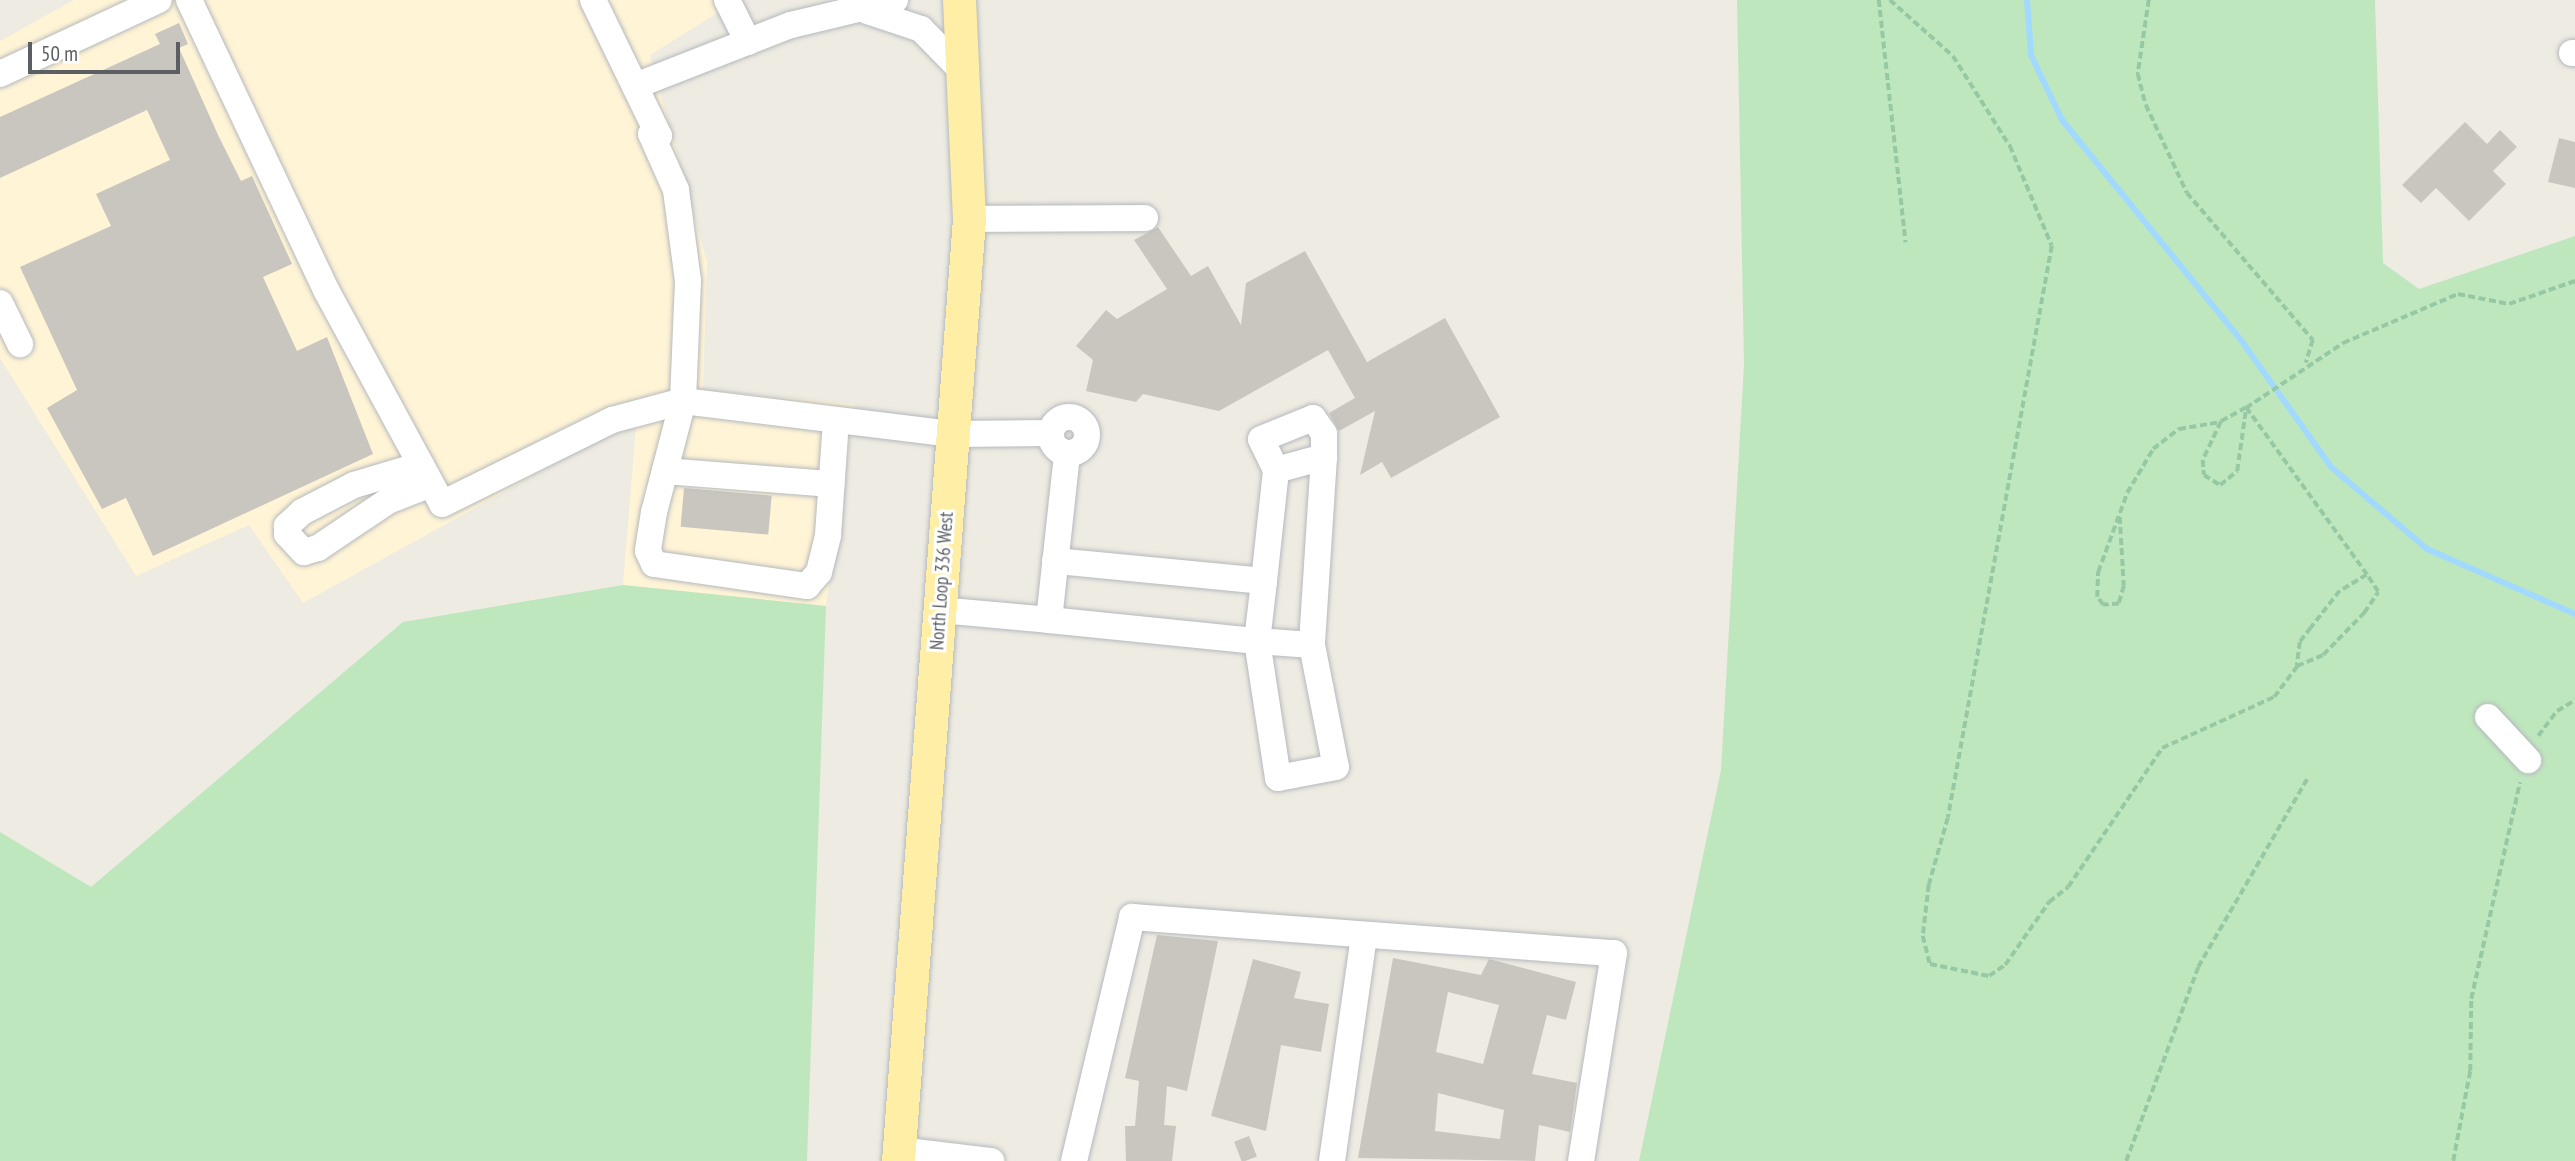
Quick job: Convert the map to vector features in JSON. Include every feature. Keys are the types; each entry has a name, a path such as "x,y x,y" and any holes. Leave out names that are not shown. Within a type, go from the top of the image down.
{"main road":[{"name":"North Loop 336 West","path":"898,1155 969,219 965,74 959,0"}],"lane":[{"path":"0,74 159,0"},
{"path":"189,0 326,290 442,504 612,420 683,401 953,434 1050,433"},
{"path":"593,0 635,86 676,190 688,281 683,401 648,551 654,564 807,586 819,572 828,535 836,420"},
{"path":"727,0 748,42"},
{"path":"635,86 791,25 866,11 895,0"},
{"path":"866,11 921,29 965,74"},
{"path":"969,219 1145,218"},
{"path":"0,303 20,344"},
{"path":"1071,416 1084,423 1088,437 1081,450 1067,454 1054,448 1050,433 1056,420 1071,416"},
{"path":"1313,418 1324,434 1324,457 1312,645 1336,767 1278,778 1256,641 1276,470 1261,439 1313,418"},
{"path":"1049,620 1067,454"},
{"path":"1276,470 1324,457"},
{"path":"665,471 831,484"},
{"path":"1055,561 1265,581"},
{"path":"940,610 1312,645"},
{"path":"2488,717 2528,760"},
{"path":"1074,1161 1132,917 1364,937 1614,953 1581,1161"},
{"path":"1332,1161 1364,937"},
{"path":"898,1155 990,1161"}],"path":[{"path":"1879,0 1906,243"},
{"path":"1890,0 1953,56 2010,146 2052,246 1951,805 1929,885 1923,936 1930,964 1951,972 1996,973 2068,887 2162,748 2274,697 2297,666 2300,642 2340,591 2367,575"},
{"path":"2149,0 2138,74 2146,105 2187,193 2313,340 2305,365"},
{"path":"2120,517 2124,586 2119,604 2103,605 2097,597 2098,572 2127,493 2164,438 2198,423 2221,422 2246,408 2305,365 2458,294 2509,304 2575,281"},
{"path":"2246,408 2378,592 2364,613 2323,655 2297,666"},
{"path":"2221,422 2203,460 2204,475 2220,485 2237,471 2246,408"},
{"path":"2453,1161 2470,1071 2471,999 2528,760 2549,720 2575,700"},
{"path":"2126,1161 2198,967 2307,779"}],"shaded area":[{"path":"74,0 738,0 650,55 707,262 703,390 855,404 826,606 623,585 636,427 611,433 303,603 249,525 136,576 0,358 0,41"}],"green space":[{"path":"1737,0 2375,0 2383,263 2419,289 2575,236 2575,1161 1639,1161 1721,770 1744,364"},
{"path":"623,585 826,606 807,1161 0,1161 0,832 91,887 403,622"}],"building":[{"path":"179,23 188,44 179,48 219,137 241,181 252,176 292,264 263,277 297,351 327,337 373,454 153,556 126,498 102,509 47,408 77,390 20,267 111,226 96,194 170,160 147,110 0,178 0,117 160,44 155,34"},
{"path":"2465,122 2487,144 2500,130 2517,147 2493,171 2506,184 2469,221 2436,188 2421,203 2402,185"},
{"path":"2559,138 2575,142 2575,188 2548,182"},
{"path":"1158,227 1191,276 1208,266 1241,325 1246,283 1305,251 1367,362 1445,318 1500,417 1391,478 1382,462 1360,475 1375,411 1339,431 1329,413 1355,398 1328,350 1219,411 1143,394 1136,402 1086,391 1093,360 1076,346 1106,310 1117,319 1167,289 1134,240"},
{"path":"684,488 772,496 768,535 681,527"},
{"path":"1157,935 1218,941 1187,1091 1167,1086 1164,1125 1176,1126 1172,1161 1126,1161 1125,1126 1135,1126 1139,1081 1125,1078"},
{"path":"1393,958 1481,975 1489,959 1576,982 1566,1020 1547,1015 1532,1074 1577,1083 1570,1132 1539,1125 1535,1161 1358,1158","holes":["1448,992 1499,1005 1483,1064 1436,1052","1438,1093 1504,1110 1500,1139 1435,1131"]},
{"path":"1253,959 1301,972 1294,998 1329,1004 1321,1052 1281,1045 1266,1131 1211,1116"},
{"path":"1249,1136 1257,1157 1241,1161 1234,1142"}],"waterway":[{"path":"2027,0 2031,55 2062,120 2243,343 2331,467 2427,549 2575,614"}]}
